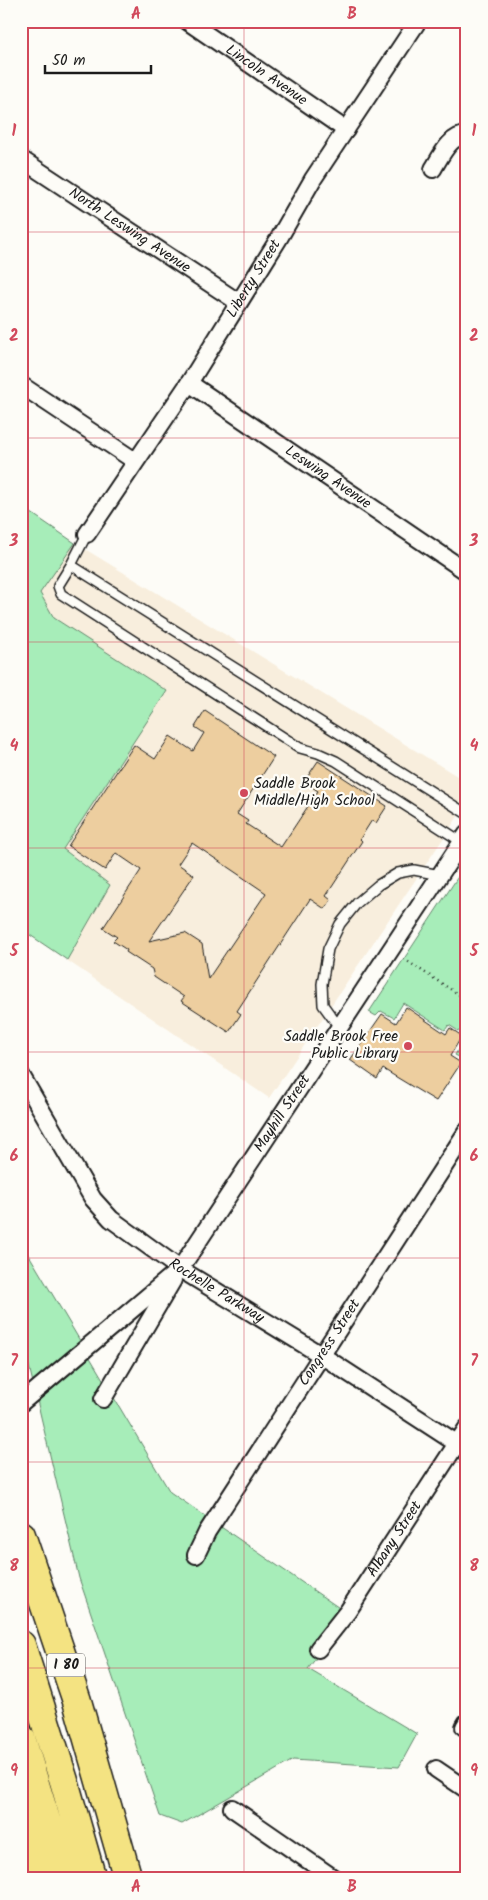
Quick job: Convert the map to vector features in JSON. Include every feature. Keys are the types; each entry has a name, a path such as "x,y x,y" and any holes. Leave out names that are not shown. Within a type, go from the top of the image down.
{"highway":[{"name":"I 80","path":"21,1535 62,1651 106,1796 128,1879"},
{"name":"I 80","path":"21,1645 60,1765 92,1879"},
{"path":"21,1738 64,1879"},
{"path":"106,1796 137,1879"},
{"path":"21,1815 41,1879"}],"street":[{"name":"Lincoln Avenue","path":"187,21 346,130"},
{"name":"Liberty Street","path":"87,534 189,382 278,240 313,179 418,21"},
{"path":"433,169 450,143 456,138 467,135"},
{"name":"North Leswing Avenue","path":"21,159 238,302"},
{"name":"Leswing Avenue","path":"189,382 467,572"},
{"path":"21,385 136,461"},
{"name":"Mayhill Street","path":"103,1399 180,1269 464,838"},
{"name":"Rochelle Parkway","path":"21,1075 96,1204 111,1219 180,1269 322,1355 462,1446"},
{"name":"Congress Street","path":"196,1555 207,1532 467,1131"},
{"name":"Mayhill Street","path":"21,1403 180,1269"},
{"name":"Albany Street","path":"318,1649 348,1611 462,1446 467,1428"},
{"path":"436,1769 467,1790"},
{"path":"232,1808 335,1879"}],"lane":[{"path":"87,534 58,586 61,594 300,748 318,753 336,762 464,838"},
{"path":"71,565 467,814"},
{"path":"339,1027 323,1005 322,984 328,949 340,924 357,903 378,885 398,873 414,870 440,875"}],"path":[{"path":"404,959 467,1000"}],"shaded area":[{"name":"Saddle Brook Middle/High School","path":"21,506 75,543 467,782 467,803 269,1098 21,929"}],"green space":[{"path":"21,506 75,543 40,593 54,618 167,691 63,849 110,885 67,960 21,929"},
{"path":"467,863 467,1055 461,1058 455,1055 466,1036 449,1025 445,1030 403,1003 394,1018 381,1011 376,1016 369,1012"},
{"path":"21,1254 29,1255 170,1492 348,1614 308,1669 417,1734 399,1767 293,1760 182,1824 160,1816 79,1578 24,1345 21,1341"}],"building":[{"path":"205,711 274,757 237,814 248,821 246,824 281,847 318,791 304,782 318,761 387,806 376,823 372,820 360,839 362,841 326,896 331,900 325,909 310,899 237,1011 241,1014 229,1032 181,1001 184,997 154,977 152,969 126,952 127,950 113,941 117,937 103,928 141,870 116,853 105,870 68,846 134,745 155,759 170,736 193,751 204,733 195,727","holes":["192,843 266,893 208,979 202,944 185,933 149,941 194,875 178,864"]},
{"name":"Saddle Brook Free Public Library","path":"406,1007 446,1034 450,1028 462,1036 450,1056 461,1063 436,1101 383,1069 377,1079 350,1060 382,1014 396,1023"}],"place":[{"name":"Saddle Brook Middle/High School","path":"244,793"},
{"name":"Saddle Brook Free Public Library","path":"408,1046"}]}
